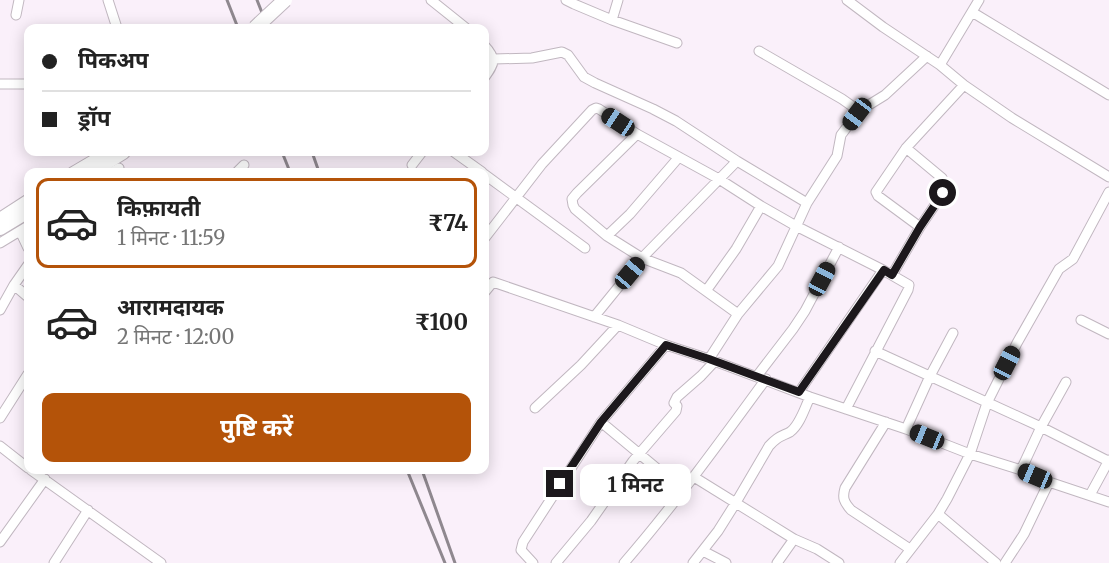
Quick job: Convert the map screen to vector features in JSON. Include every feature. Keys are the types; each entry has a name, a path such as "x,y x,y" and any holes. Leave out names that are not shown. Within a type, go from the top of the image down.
{"main road":[{"path":"259,24 285,0"},
{"path":"97,168 117,156"},
{"path":"0,228 24,213"}],"street":[{"path":"16,15 20,0"},
{"path":"108,0 116,24"},
{"path":"567,0 612,20 677,43"},
{"path":"612,20 618,0"},
{"path":"940,65 979,0"},
{"path":"434,1 461,24"},
{"path":"849,1 1012,118 1109,177"},
{"path":"972,12 1109,95"},
{"path":"759,51 859,111"},
{"path":"489,71 492,67 490,56 532,58 562,52 568,55 584,76 661,113 807,203"},
{"path":"556,563 591,521 640,453 676,411 674,403 677,397 702,376 738,314 778,266 807,203 837,156 841,135 859,111 885,96 927,56"},
{"path":"0,84 24,84"},
{"path":"920,227 876,194 906,148 964,85"},
{"path":"489,233 542,164 594,108 599,109 637,134 719,179 760,206 906,282 909,287 846,409"},
{"path":"637,134 572,199 575,209 607,236 642,258 681,273 738,314"},
{"path":"799,392 888,273 943,193 945,186 942,178 906,148"},
{"path":"79,168 99,156"},
{"path":"412,165 419,156"},
{"path":"460,156 476,168"},
{"path":"607,236 630,214 680,157"},
{"path":"594,317 642,258 737,161"},
{"path":"489,177 585,248"},
{"path":"900,563 938,514 972,449 987,403 1017,344 1059,269 1073,259 1109,192"},
{"path":"0,217 24,202"},
{"path":"706,291 736,249 760,206"},
{"path":"0,243 24,228"},
{"path":"20,231 24,240"},
{"path":"624,563 694,477 799,320 839,247"},
{"path":"0,310 24,271"},
{"path":"489,280 618,325 666,345 810,397 972,449 1049,482 1109,502"},
{"path":"14,285 24,294"},
{"path":"1082,320 1109,334"},
{"path":"535,408 581,365 618,325"},
{"path":"906,429 953,333"},
{"path":"533,563 521,550 523,542 601,422 666,345"},
{"path":"875,351 1041,427 1109,461 1090,495"},
{"path":"0,417 24,380"},
{"path":"1021,470 1066,382"},
{"path":"693,563 735,504 769,446 776,439 790,432 796,425 810,397"},
{"path":"601,422 684,491"},
{"path":"886,422 845,488 843,497 851,510 910,549"},
{"path":"0,446 24,463"},
{"path":"0,542 35,474"},
{"path":"39,474 161,563"},
{"path":"694,477 794,539 817,549 839,563"},
{"path":"1005,563 1024,534 1049,482"},
{"path":"54,563 88,510"},
{"path":"938,514 996,563"},
{"path":"777,563 794,539"},
{"path":"703,551 726,563"}],"railway":[{"path":"227,0 236,24"},
{"path":"257,0 266,24"},
{"path":"284,156 288,168"},
{"path":"313,156 318,168"},
{"path":"409,474 445,563"},
{"path":"423,474 455,563"}],"route":[{"path":"560,484 601,422 666,345 799,392 884,270 892,275 943,193"}]}
